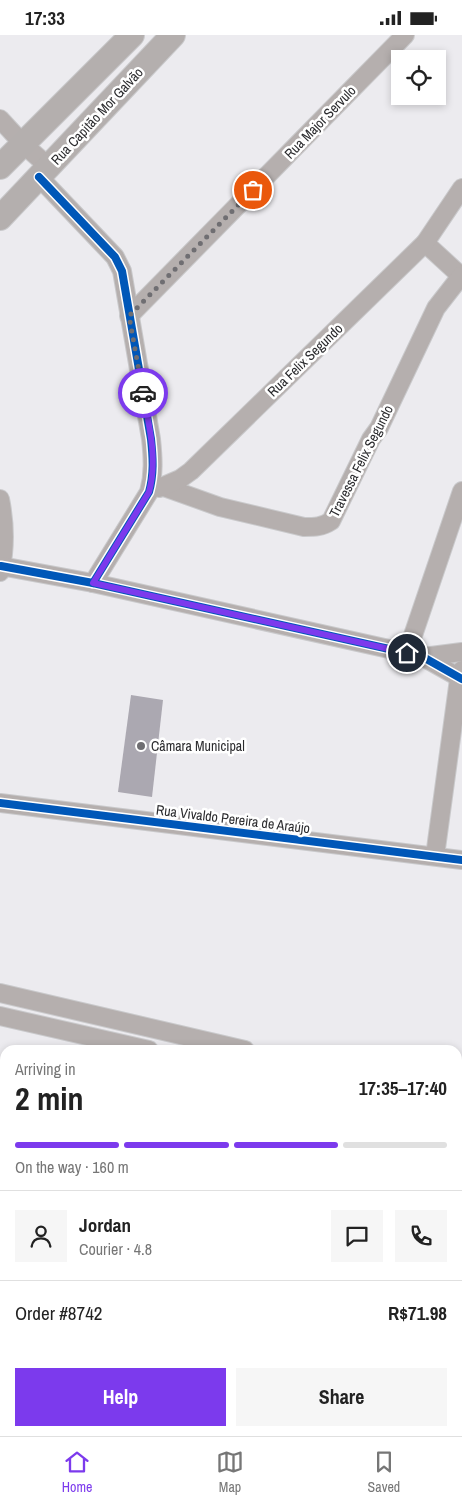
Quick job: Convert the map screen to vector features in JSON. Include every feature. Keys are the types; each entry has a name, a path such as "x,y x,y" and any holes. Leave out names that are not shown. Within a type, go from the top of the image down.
{"street":[{"path":"0,167 132,35"},
{"name":"Rua Capitão Mor Galvão","path":"0,217 173,35"},
{"name":"Rua Major Servulo","path":"129,316 405,35"},
{"path":"0,119 23,144 115,257 122,271 151,439 154,459 153,477 156,489 93,583"},
{"name":"Rua Felix Segundo","path":"156,489 180,479 191,471 425,243 462,189"},
{"path":"425,243 461,277"},
{"name":"Travessa Felix Segundo","path":"156,489 220,507 304,527 317,528 331,521 371,439 379,428 436,308 461,277"},
{"path":"415,655 462,491"},
{"path":"0,499 5,534 5,552 1,569 93,583 415,655 461,676 435,855"},
{"path":"415,655 462,652"},
{"name":"Rua Vivaldo Pereira de Araújo","path":"0,803 435,855 462,860"},
{"path":"0,993 224,1045"},
{"path":"0,1016 127,1045"}],"building":[{"name":"Câmara Municipal","path":"131,695 163,700 152,797 118,792"}],"cycle path":[{"path":"39,177 115,257 122,271 151,439 153,466 149,492 93,583"},
{"path":"1,566 93,583 407,653 423,657 462,679"},
{"path":"0,803 462,860"}],"way so far":[{"path":"143,393 129,316 253,190"}],"place":[{"name":"Câmara Municipal","path":"141,746"}],"route":[{"path":"143,393 154,459 153,477 149,492 93,583 407,653"}]}
